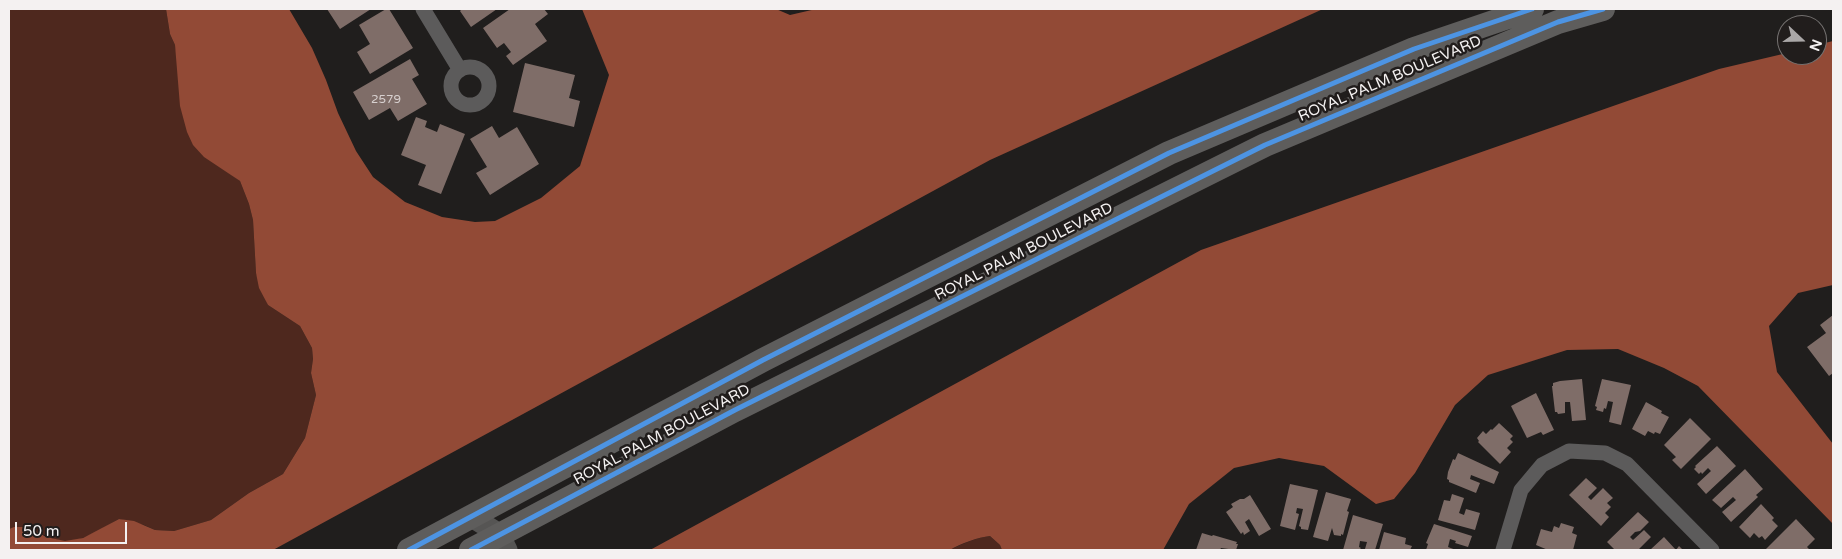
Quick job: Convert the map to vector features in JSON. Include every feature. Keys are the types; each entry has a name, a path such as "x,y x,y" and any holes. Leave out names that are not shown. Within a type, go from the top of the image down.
{"main road":[{"name":"ROYAL PALM BOULEVARD","path":"408,550 763,360 1169,153 1414,49 1532,9"},
{"name":"ROYAL PALM BOULEVARD","path":"472,550 503,542 735,410 1265,145 1558,22 1603,9"}],"street":[{"path":"424,9 460,70"},
{"path":"1504,550 1521,490 1542,465 1569,450 1606,453 1627,464 1712,550"},
{"path":"472,517 503,542"},
{"path":"472,517 472,550"}],"shaded area":[{"path":"9,9 166,9 170,34 177,56 224,169 240,181 249,204 253,220 256,273 268,305 300,326 312,348 311,373 316,395 305,438 283,474 249,493 211,520 174,531 155,530 144,525 119,519 86,537 72,541 50,538 24,527 9,529"},
{"path":"166,9 289,9 312,48 338,113 356,151 373,177 405,202 442,217 475,222 495,221 541,198 580,166 609,75 582,9 776,9 790,15 816,9 1323,9 990,160 273,550 9,550 9,529 14,527 29,527 46,537 65,541 83,538 119,519 134,521 155,530 174,531 211,520 249,493 283,474 305,438 316,395 311,373 312,348 300,326 268,305 259,288 256,273 253,220 240,181 204,157 193,145 187,132 180,106 175,45 170,34"},
{"path":"1833,41 1833,285 1798,293 1769,326 1777,372 1833,444 1833,524 1698,386 1664,368 1618,349 1567,350 1488,375 1455,405 1415,473 1394,499 1376,504 1324,466 1279,458 1234,468 1189,504 1163,550 1002,550 1000,545 990,536 969,541 950,550 650,550 1201,250 1719,69 1777,55 1777,65 1827,65 1827,42"},
{"path":"990,536 1000,545 1002,550 950,550 970,541"}],"building":[{"path":"327,9 371,9 340,29"},
{"path":"389,9 413,48 370,74 357,52 370,44 359,25"},
{"path":"462,9 497,9 471,27 460,11"},
{"path":"510,9 544,9 548,14 535,24 547,41 513,65 506,56 511,52 504,43 497,48 483,28"},
{"path":"410,59 419,75 412,79 427,104 398,121 390,108 369,120 353,92"},
{"path":"525,63 575,75 569,98 580,101 574,127 513,112"},
{"path":"416,117 427,121 425,127 437,132 440,124 465,134 441,194 418,185 426,165 401,155"},
{"path":"492,126 499,138 517,127 539,164 490,195 476,173 487,167 470,139"},
{"path":"1833,315 1833,373 1829,376 1807,347 1826,333 1820,325"},
{"path":"1582,379 1586,420 1572,421 1570,402 1565,402 1565,413 1558,414 1555,412 1552,386 1553,383 1560,381"},
{"path":"1602,379 1631,385 1621,425 1609,422 1613,402 1608,401 1603,412 1596,410 1597,407 1595,406"},
{"path":"1536,393 1554,430 1543,435 1541,432 1527,438 1511,406"},
{"path":"1646,402 1669,417 1660,434 1648,431 1645,436 1632,429"},
{"path":"1690,418 1711,439 1681,469 1672,460 1676,457 1664,445"},
{"path":"1499,423 1513,436 1510,439 1513,442 1507,448 1511,452 1500,464 1478,442 1477,438 1483,431 1486,434"},
{"path":"1717,446 1736,466 1706,494 1697,484 1711,471 1708,468 1702,474 1701,472 1699,474 1694,469"},
{"path":"1458,453 1499,472 1494,484 1471,475 1470,479 1480,483 1476,493 1449,482 1447,479 1448,472 1453,459 1455,460"},
{"path":"1745,469 1763,489 1756,495 1758,497 1731,522 1722,512 1736,500 1733,497 1721,508 1712,500"},
{"path":"1586,478 1597,488 1588,497 1591,500 1603,488 1613,498 1607,503 1611,507 1605,513 1609,517 1601,526 1569,495"},
{"path":"1290,484 1318,490 1308,530 1301,529 1299,526 1303,509 1297,508 1296,513 1299,514 1295,530 1280,526"},
{"path":"1326,492 1351,499 1343,535 1334,535 1332,528 1328,541 1313,537"},
{"path":"1452,494 1464,498 1459,513 1464,515 1466,509 1480,513 1475,530 1438,520 1444,500 1450,501"},
{"path":"1250,495 1271,529 1259,536 1249,519 1245,522 1250,531 1244,535 1243,532 1241,534 1226,512 1233,507 1231,504"},
{"path":"1761,504 1774,518 1772,520 1778,526 1765,540 1762,536 1759,538 1754,533 1750,538 1739,527"},
{"path":"1638,512 1649,522 1630,537 1633,540 1644,530 1651,537 1638,550 1615,550 1607,542"},
{"path":"1353,515 1383,524 1375,550 1365,549 1367,542 1360,541 1359,547 1361,548 1359,550 1343,550"},
{"path":"1796,519 1815,539 1807,547 1810,550 1765,550"},
{"path":"1561,523 1574,527 1572,533 1577,535 1573,550 1548,550 1536,545 1541,529 1552,532 1554,526 1559,528"},
{"path":"1434,524 1472,536 1468,547 1455,543 1456,541 1450,539 1448,547 1456,550 1426,550 1428,544 1426,543"},
{"path":"1384,532 1406,538 1405,544 1412,546 1410,550 1379,550"},
{"path":"1202,533 1237,542 1236,550 1221,548 1220,550 1196,550"},
{"path":"1664,537 1676,550 1650,550"}],"cycle path":[{"path":"409,550 763,360 1169,153 1414,49 1532,9"},
{"path":"471,550 735,410 1265,145 1558,22 1603,9"}]}
